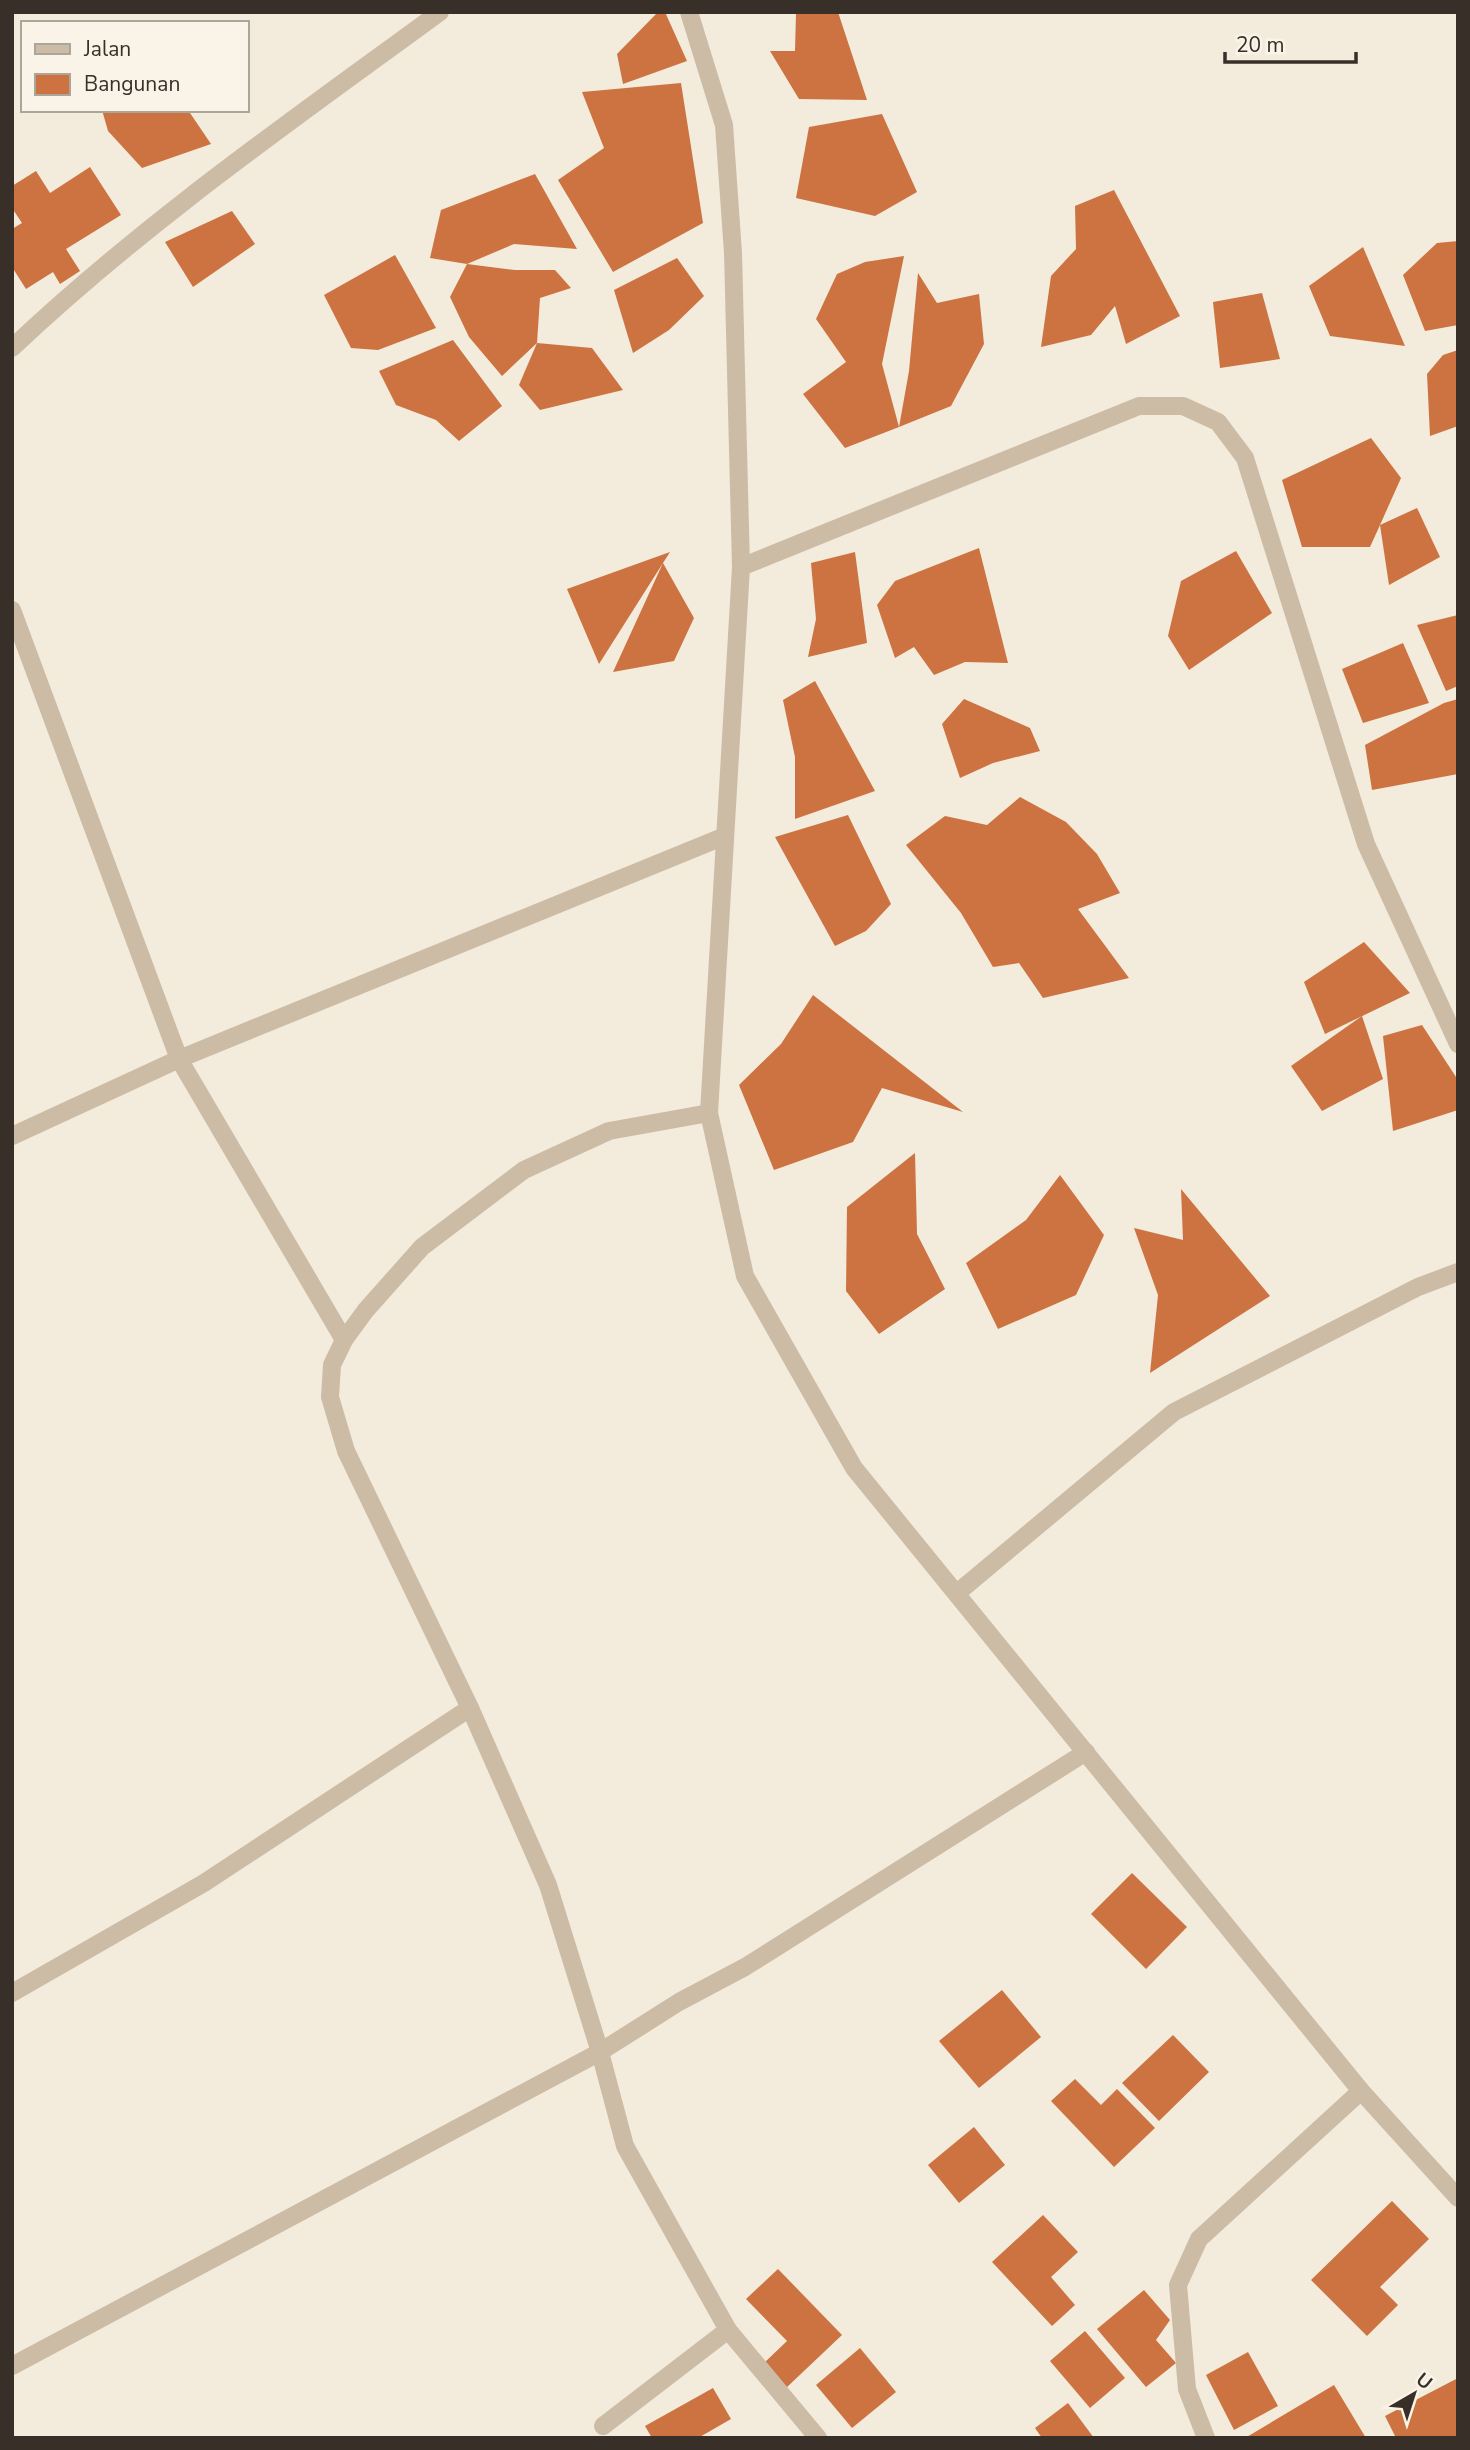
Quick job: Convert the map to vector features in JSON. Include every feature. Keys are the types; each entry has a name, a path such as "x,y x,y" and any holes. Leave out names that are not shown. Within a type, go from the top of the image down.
{"street":[{"path":"12,348 74,289 242,158 440,12"},
{"path":"689,12 724,125 733,253 741,567 709,1113 745,1276 854,1468 1361,2091 1458,2198"},
{"path":"741,567 1139,406 1183,406 1218,422 1245,457 1366,844 1458,1044"},
{"path":"12,610 179,1059 344,1340"},
{"path":"12,1136 179,1059 725,836"},
{"path":"709,1113 609,1131 524,1170 422,1247 344,1340 332,1364 330,1397 346,1451 470,1708 548,1885 600,2052 625,2146 728,2330 818,2438"},
{"path":"957,1593 1174,1412 1418,1287 1458,1272"},
{"path":"12,1993 204,1883 470,1708"},
{"path":"12,2366 600,2052 679,2001 745,1967 1086,1752"},
{"path":"1206,2438 1187,2389 1178,2285 1199,2239 1361,2091"},
{"path":"603,2426 728,2330"}],"building":[{"path":"658,12 665,12 687,61 623,84 617,54"},
{"path":"838,12 867,100 799,99 770,51 795,51 796,13"},
{"path":"681,83 703,223 613,272 558,180 604,148 582,92"},
{"path":"103,112 189,112 211,144 142,168 108,131"},
{"path":"882,114 917,192 875,216 796,198 809,127"},
{"path":"90,167 121,215 66,249 80,271 60,284 53,272 26,289 12,267 12,229 22,223 12,208 12,186 36,171 50,193"},
{"path":"535,174 577,249 514,244 467,264 430,258 441,210"},
{"path":"1114,190 1180,316 1126,344 1115,306 1091,335 1041,347 1051,276 1076,249 1075,206"},
{"path":"232,211 255,244 193,287 165,242"},
{"path":"1458,241 1458,325 1425,331 1403,275 1437,243"},
{"path":"1363,247 1405,346 1330,336 1309,286"},
{"path":"395,255 436,328 378,350 351,348 324,295"},
{"path":"904,256 882,364 899,427 845,448 803,394 846,362 816,319 837,274 865,262"},
{"path":"677,258 704,296 669,330 633,353 614,290"},
{"path":"467,264 515,270 555,270 571,288 540,298 537,343 502,376 469,337 450,297"},
{"path":"918,273 937,303 979,294 984,344 951,406 899,427 909,371"},
{"path":"1262,293 1280,359 1220,368 1213,302"},
{"path":"453,340 502,406 459,441 436,420 396,405 379,371"},
{"path":"537,343 592,348 623,390 540,410 519,385"},
{"path":"1458,350 1458,426 1430,436 1427,374 1443,355"},
{"path":"1371,438 1401,478 1370,547 1302,547 1282,480"},
{"path":"1417,508 1440,557 1389,585 1380,525"},
{"path":"979,548 1008,663 965,662 934,675 914,647 895,658 877,605 895,581"},
{"path":"1236,551 1272,613 1189,670 1168,636 1181,581"},
{"path":"670,552 599,664 567,589"},
{"path":"855,552 867,643 808,657 816,619 811,563"},
{"path":"663,563 694,618 674,661 613,672"},
{"path":"1458,615 1458,686 1446,691 1417,625"},
{"path":"1403,643 1429,703 1363,723 1342,669"},
{"path":"815,681 875,791 795,819 795,757 783,700"},
{"path":"964,699 1030,728 1040,751 993,763 960,778 942,724"},
{"path":"1458,699 1458,774 1372,790 1365,745 1444,703"},
{"path":"1020,797 1066,822 1097,854 1120,893 1078,909 1129,978 1043,998 1019,963 993,967 961,913 906,845 945,816 987,825"},
{"path":"848,815 891,904 866,931 835,946 775,837"},
{"path":"1364,942 1410,993 1325,1034 1304,982"},
{"path":"813,995 963,1112 882,1088 853,1142 774,1170 739,1085 781,1044"},
{"path":"1362,1016 1383,1079 1322,1111 1291,1066"},
{"path":"1422,1025 1458,1080 1458,1110 1393,1131 1383,1036"},
{"path":"915,1153 917,1234 945,1289 879,1334 846,1291 847,1207"},
{"path":"1060,1175 1104,1235 1076,1295 998,1329 966,1263 1026,1220"},
{"path":"1181,1189 1270,1296 1150,1373 1158,1295 1134,1228 1183,1240"},
{"path":"1132,1873 1187,1927 1146,1969 1091,1914"},
{"path":"1002,1990 1041,2037 979,2088 939,2041"},
{"path":"1173,2035 1209,2072 1159,2121 1122,2083"},
{"path":"1075,2079 1101,2105 1117,2089 1155,2128 1114,2167 1051,2101"},
{"path":"974,2127 1005,2165 959,2203 928,2165"},
{"path":"1392,2201 1429,2239 1380,2287 1398,2305 1367,2336 1311,2280"},
{"path":"1043,2215 1078,2252 1051,2277 1075,2305 1052,2326 992,2262"},
{"path":"778,2269 842,2335 786,2388 763,2364 787,2341 746,2299"},
{"path":"1144,2290 1170,2320 1156,2340 1176,2363 1146,2387 1097,2329"},
{"path":"1085,2331 1125,2378 1090,2408 1050,2361"},
{"path":"860,2348 896,2392 852,2428 816,2385"},
{"path":"1248,2352 1278,2406 1234,2430 1206,2375"},
{"path":"1458,2378 1458,2438 1396,2438 1385,2416"},
{"path":"1334,2385 1366,2438 1245,2438"},
{"path":"713,2388 731,2419 698,2438 652,2438 645,2426"},
{"path":"1068,2403 1094,2438 1042,2438 1035,2428"}]}
